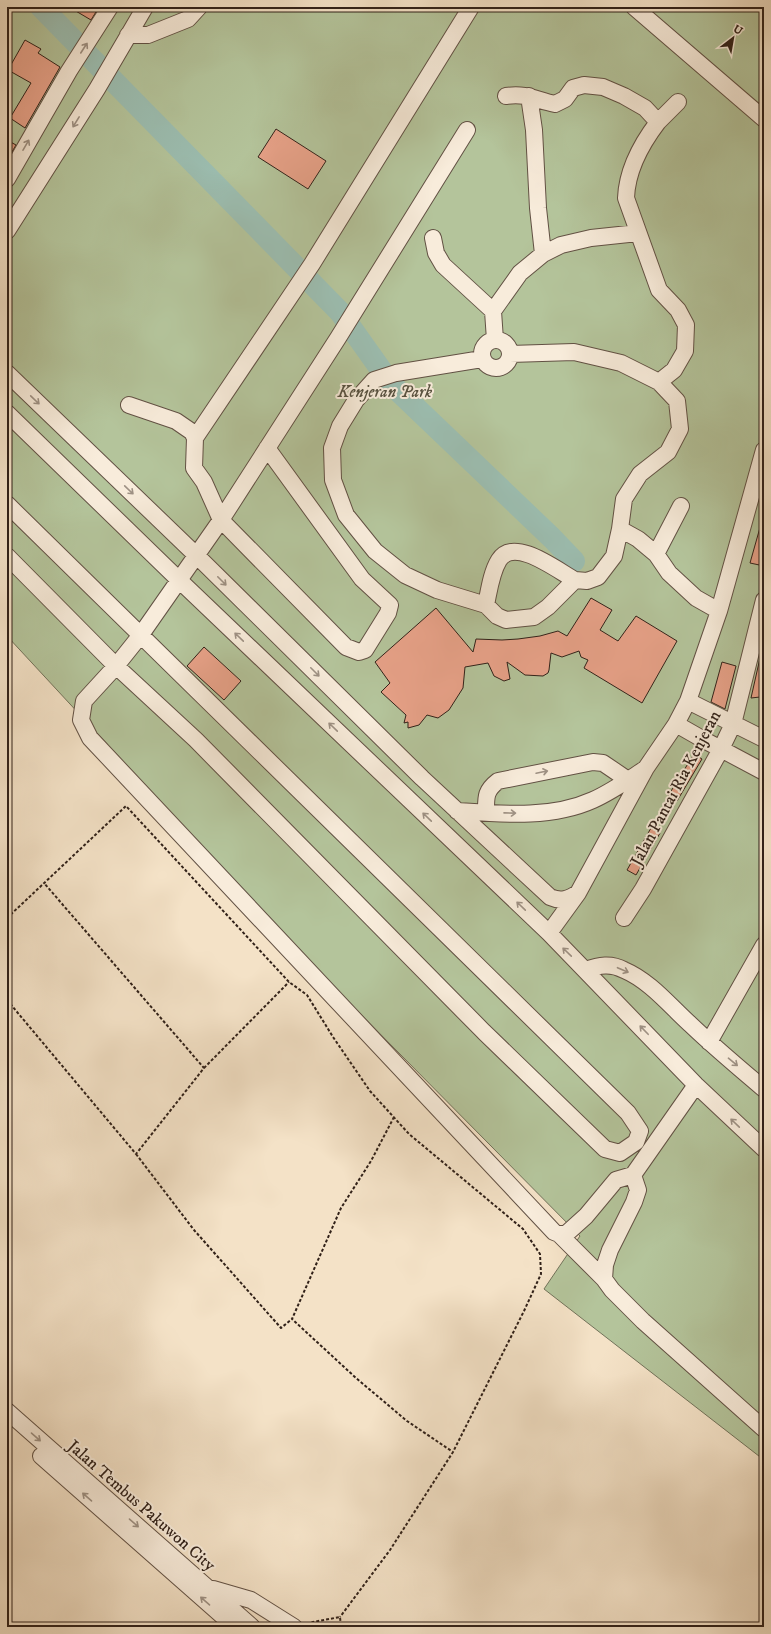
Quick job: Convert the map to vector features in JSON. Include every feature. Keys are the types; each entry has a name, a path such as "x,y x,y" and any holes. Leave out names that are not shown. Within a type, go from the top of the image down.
{"street":[{"path":"7,179 69,71 110,7"},
{"path":"7,231 96,89 145,7"},
{"path":"126,38 148,35 181,22 188,19 199,7"},
{"path":"195,438 312,264 471,7"},
{"path":"634,7 764,119"},
{"path":"506,96 517,94 555,104 565,99 573,88 584,85 603,87 624,96 644,108 658,122"},
{"path":"529,96 534,130 538,208 543,254"},
{"path":"659,382 674,370 685,351 686,325 678,310 659,290 626,198 626,186 637,158 658,122 678,102"},
{"path":"466,130 356,309 221,520 140,636 116,666 84,701 81,720 90,738 554,1232 559,1234 643,1321 764,1429"},
{"path":"495,340 493,311 520,273 543,254 561,245 591,238 638,233"},
{"path":"433,238 436,253 443,265 493,311"},
{"path":"495,340 502,341 508,346 510,354 509,361 505,366 498,369 491,369 485,365 482,359 481,350 486,343 495,340"},
{"path":"486,605 495,567 500,559 509,552 520,551 575,580 587,582 598,576 614,556 624,499 640,474 668,452 680,429 677,401 659,382 621,364 574,352 510,354"},
{"path":"482,359 396,373 374,380 356,400 340,426 332,448 332,480 346,515 375,551 405,575 438,590 486,605 497,616 506,620 534,618 548,607 575,580"},
{"path":"7,373 196,555 422,778 550,897 556,900 569,900 578,893"},
{"path":"129,405 176,421 192,432 195,438 194,468 204,482 221,520 346,647 359,652 365,650 388,614 390,605 362,579 267,448"},
{"path":"7,413 179,580 549,933 696,1085 764,1149"},
{"path":"549,933 578,893 646,768 676,724 688,701 719,611 764,450"},
{"path":"7,504 628,1113 640,1131 636,1142 620,1153 605,1150 484,1032 196,740 116,666 7,556"},
{"path":"656,554 681,506"},
{"path":"620,528 638,539 656,554 669,572 696,598 719,611"},
{"name":"Jalan Pantai Ria Kenjeran","path":"624,918 643,889 721,749 733,724 764,600"},
{"path":"688,701 764,739"},
{"path":"676,724 764,772"},
{"path":"486,813 486,795 491,787 498,782 593,762 603,763 628,780"},
{"path":"457,811 486,813 558,811 592,800 646,768"},
{"path":"709,1042 764,945"},
{"path":"586,970 597,966 608,965 624,969 642,980 709,1042 764,1089"},
{"path":"559,1234 566,1234 586,1216 616,1180 633,1175 696,1085"},
{"path":"604,1279 605,1266 610,1250 634,1202 638,1190 633,1175"},
{"name":"Jalan Tembus Pakuwon City","path":"7,1411 252,1627"},
{"name":"Jalan Tembus Pakuwon City","path":"7,1426 235,1627"},
{"path":"208,1587 251,1600 294,1627"}],"path":[{"path":"7,918 126,806 289,982 307,995 333,1037 366,1085 409,1134 523,1229 540,1254 541,1274 453,1452 390,1550 340,1617 341,1627"},
{"path":"44,883 204,1068"},
{"path":"136,1154 204,1068 289,982"},
{"path":"7,1000 136,1154 194,1230 281,1328 292,1319 341,1208 371,1161 394,1117"},
{"path":"292,1319 356,1378 407,1421 453,1452"},
{"path":"302,1627 313,1622 340,1617"}],"green space":[{"name":"Kenjeran Park","path":"7,7 764,7 764,1460 544,1289 580,1236 308,961 7,636"}],"building":[{"path":"69,7 99,7 91,20"},
{"path":"25,40 41,49 38,53 60,67 25,128 10,118 31,83 8,70"},
{"path":"276,129 326,161 308,189 258,157"},
{"path":"7,140 16,145 9,157 7,155"},
{"path":"761,524 764,524 764,566 750,563"},
{"path":"591,598 612,610 600,630 618,641 636,616 677,641 642,703 584,668 588,660 581,657 579,651 562,657 551,653 548,673 543,676 525,675 507,662 510,679 504,681 494,676 488,663 465,667 463,688 449,710 438,718 427,715 419,725 408,728 408,722 404,723 406,715 381,692 390,683 375,662 436,608 473,652 476,639 518,639 540,636 558,631 567,636"},
{"path":"204,647 241,681 224,700 187,666"},
{"path":"760,658 764,659 764,686 760,697 751,698"},
{"path":"722,662 736,666 725,709 711,702"},
{"path":"694,754 702,759 677,801 668,796"},
{"path":"651,828 660,833 636,875 627,870"}],"waterway":[{"path":"41,7 340,312 391,384 552,538 574,561"}]}
